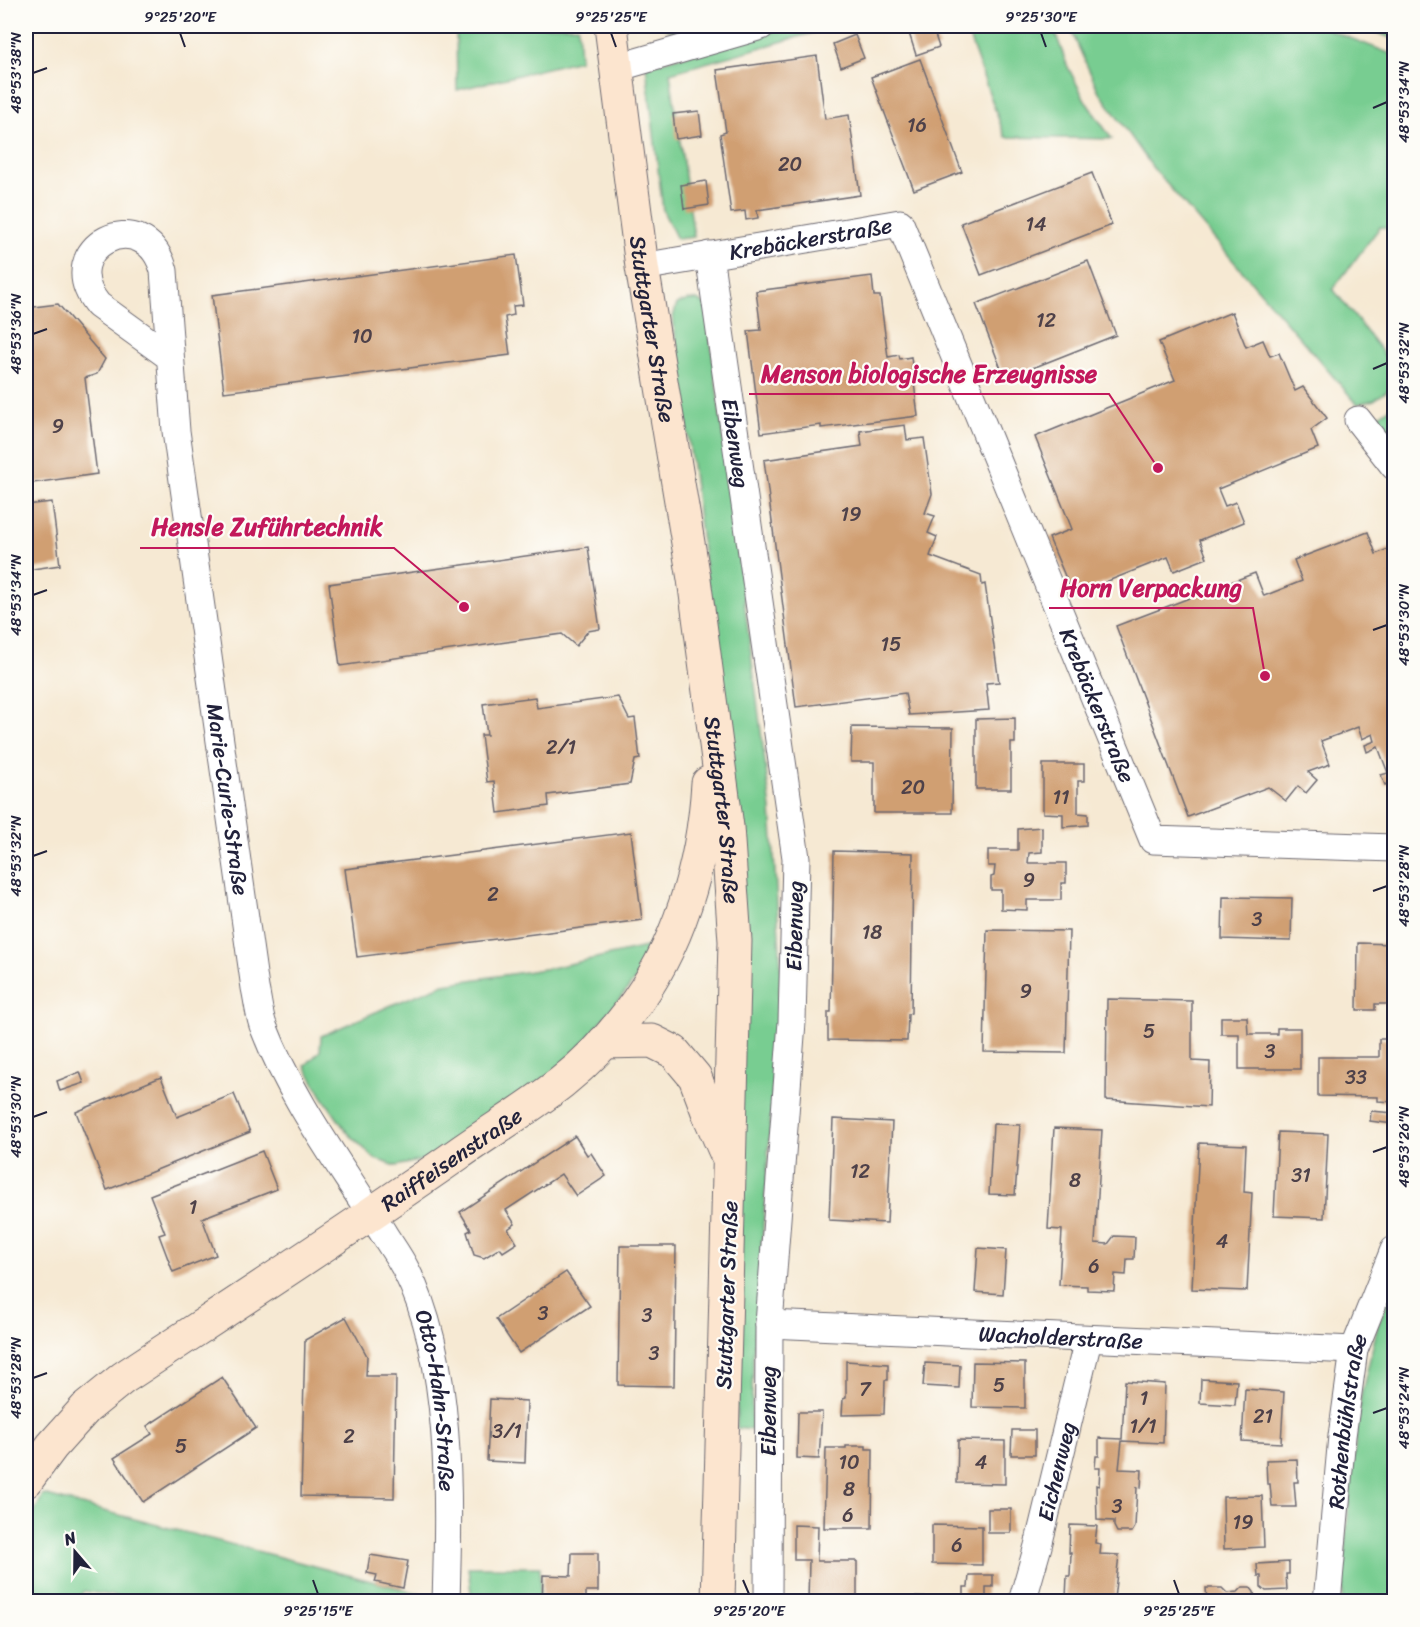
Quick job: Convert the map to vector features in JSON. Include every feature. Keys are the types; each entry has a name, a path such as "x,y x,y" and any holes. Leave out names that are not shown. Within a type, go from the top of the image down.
{"main road":[{"name":"Stuttgarter Straße","path":"611,26 642,267 694,579 727,827 735,941 718,1602"},
{"name":"Raiffeisenstraße","path":"26,1481 52,1446 86,1408 123,1378 372,1214 546,1094 564,1081 604,1042 650,982 671,942 690,894 706,820 712,724"},
{"path":"604,1042 652,1041 674,1052 695,1077 730,1163"}],"street":[{"path":"616,68 761,26"},
{"name":"Krebäckerstraße","path":"642,267 900,223 1153,840 1395,848"},
{"name":"Eibenweg","path":"710,255 796,858 792,1022 769,1324 768,1602"},
{"name":"Marie-Curie-Straße","path":"170,357 176,431 255,988 263,1026 318,1133 372,1214"},
{"path":"1358,420 1395,466"},
{"name":"Otto-Hahn-Straße","path":"372,1214 407,1271 424,1315 437,1368 446,1450 448,1532 446,1602"},
{"name":"Rothenbühlstraße","path":"1327,1602 1342,1436 1354,1350 1395,1250"},
{"name":"Wacholderstraße","path":"769,1324 1088,1340 1354,1350"},
{"name":"Eichenweg","path":"1022,1602 1038,1546 1088,1340"}],"green space":[{"path":"456,26 578,26 580,60 457,90"},
{"path":"660,26 727,26 686,33"},
{"path":"792,26 837,26 670,73 694,237 677,239 663,211 646,66"},
{"path":"965,26 1053,26 1067,65 1086,102 1112,139 1005,137"},
{"path":"1069,26 1319,26 1394,55 1394,229 1380,227 1333,289 1394,367 1394,386 1374,400 1357,404 1153,168 1098,90"},
{"path":"1359,26 1394,26 1394,39"},
{"path":"697,300 706,305 771,809 781,968 754,1333 751,1430 737,1428 726,729 673,317 677,304"},
{"path":"1394,405 1394,438 1378,416"},
{"path":"659,944 647,965 569,1061 427,1159 396,1166 375,1159 346,1131 305,1066 320,1051 321,1036 444,984 551,968"},
{"path":"1394,1285 1394,1601 1342,1602 1349,1499 1361,1396 1378,1325"},
{"path":"43,1495 428,1596 424,1602 151,1602 84,1591 74,1601 62,1601 26,1592 26,1530"},
{"path":"468,1567 540,1567 540,1601 472,1601"}],"building":[{"path":"932,26 939,47 916,55 909,33"},
{"path":"855,35 864,58 841,67 833,44"},
{"path":"817,56 825,119 849,115 860,195 757,210 758,218 746,220 745,211 731,213 720,134 726,132 717,70"},
{"path":"920,59 962,172 914,190 871,77"},
{"path":"699,111 702,135 676,139 673,114"},
{"path":"1092,173 1112,225 981,275 961,223"},
{"path":"706,181 709,205 684,209 681,185"},
{"path":"516,255 523,305 513,306 514,315 505,317 510,355 224,392 212,295"},
{"path":"1088,261 1116,335 1005,379 976,304"},
{"path":"872,276 874,296 880,296 888,357 899,355 900,359 911,357 918,416 761,433 748,331 761,330 756,291"},
{"path":"58,304 105,359 97,374 85,378 97,474 26,484 26,308"},
{"path":"1232,312 1246,347 1263,340 1270,356 1279,353 1295,391 1303,387 1327,418 1311,430 1318,448 1218,489 1225,506 1236,502 1244,522 1200,540 1207,558 1174,571 1168,557 1073,595 1049,538 1072,529 1035,437 1175,380 1159,342"},
{"path":"905,425 907,440 924,438 932,494 925,513 935,516 928,533 937,537 930,556 981,575 982,585 985,584 999,682 986,683 989,710 909,715 905,693 796,707 764,460 862,446 860,431"},
{"path":"52,502 60,565 26,570 26,505"},
{"path":"1368,532 1376,554 1394,548 1394,789 1392,782 1385,785 1381,775 1388,773 1378,747 1367,752 1365,745 1375,741 1373,734 1362,739 1358,727 1321,741 1330,764 1308,772 1317,780 1306,793 1298,786 1286,801 1268,787 1188,817 1116,626 1255,573 1264,596 1302,581 1294,560"},
{"path":"588,547 600,629 588,631 576,646 562,634 340,666 329,584"},
{"path":"535,697 537,708 618,697 629,719 635,718 640,759 635,760 630,784 548,795 549,806 498,813 494,781 487,782 481,735 487,735 483,704"},
{"path":"1015,718 1015,743 1011,743 1011,789 976,789 976,719"},
{"path":"852,727 953,728 952,813 874,813 874,762 851,762"},
{"path":"1043,764 1084,764 1084,781 1078,781 1078,813 1088,814 1088,825 1063,827 1063,814 1043,813"},
{"path":"1042,827 1042,852 1029,853 1028,863 1066,863 1066,883 1061,883 1061,900 1027,900 1027,910 1001,909 1001,890 991,890 991,877 994,876 995,866 988,866 988,850 1018,850 1018,829"},
{"path":"631,832 642,920 357,957 345,869"},
{"path":"834,851 913,853 911,1013 908,1014 907,1041 828,1040 828,1012 831,1012"},
{"path":"1223,897 1292,898 1291,941 1222,939"},
{"path":"987,930 1069,931 1066,1053 984,1052"},
{"path":"1358,943 1394,944 1394,1004 1375,1004 1375,1010 1357,1010"},
{"path":"1107,999 1192,1001 1192,1061 1210,1062 1209,1107 1106,1100"},
{"path":"1221,1017 1247,1017 1248,1034 1277,1034 1277,1028 1300,1028 1300,1069 1239,1069 1239,1034 1221,1034"},
{"path":"1379,1039 1394,1039 1394,1102 1378,1101 1378,1097 1318,1096 1318,1057 1379,1057"},
{"path":"80,1072 84,1083 60,1091 57,1081"},
{"path":"161,1077 177,1117 234,1094 250,1132 107,1190 76,1112"},
{"path":"1371,1111 1394,1113 1393,1124 1370,1121"},
{"path":"833,1119 892,1122 887,1223 829,1220"},
{"path":"993,1124 1020,1125 1015,1195 989,1194"},
{"path":"1054,1128 1102,1130 1095,1243 1108,1244 1114,1236 1135,1237 1134,1259 1127,1259 1126,1275 1115,1274 1114,1291 1087,1290 1087,1286 1059,1285 1062,1230 1048,1229"},
{"path":"1278,1132 1328,1134 1324,1218 1274,1216"},
{"path":"575,1136 587,1155 591,1153 606,1176 576,1196 561,1174 506,1210 515,1224 508,1229 517,1243 503,1252 500,1248 484,1258 474,1255 467,1232 471,1230 460,1212"},
{"path":"1199,1143 1246,1145 1244,1192 1252,1193 1247,1291 1192,1289"},
{"path":"262,1151 277,1189 202,1218 216,1255 173,1272 159,1235 165,1233 150,1195"},
{"path":"620,1246 676,1246 674,1386 618,1385"},
{"path":"978,1248 1006,1250 1003,1294 975,1292"},
{"path":"566,1272 590,1306 519,1353 496,1319"},
{"path":"346,1317 367,1356 366,1376 396,1376 394,1498 301,1496 305,1340"},
{"path":"846,1361 888,1364 884,1414 842,1415 843,1399 846,1398"},
{"path":"973,1362 1025,1363 1025,1408 972,1407"},
{"path":"925,1363 960,1365 959,1388 923,1386"},
{"path":"222,1377 256,1428 143,1502 114,1458 152,1434 147,1426"},
{"path":"1201,1379 1237,1381 1235,1405 1200,1403"},
{"path":"1125,1381 1165,1384 1163,1443 1122,1441 1119,1469 1142,1470 1141,1488 1137,1487 1135,1527 1132,1532 1117,1532 1114,1521 1097,1520 1096,1485 1099,1486 1100,1468 1095,1468 1096,1456 1099,1456 1099,1438 1122,1439"},
{"path":"1245,1389 1284,1392 1281,1443 1242,1441"},
{"path":"490,1399 527,1401 525,1463 487,1461"},
{"path":"798,1412 822,1412 819,1459 797,1458"},
{"path":"1012,1430 1035,1430 1035,1455 1011,1455"},
{"path":"958,1440 1005,1441 1005,1484 957,1483"},
{"path":"846,1446 866,1446 866,1449 873,1449 872,1528 824,1528 826,1448 846,1448"},
{"path":"1297,1459 1298,1482 1294,1482 1296,1507 1272,1507 1270,1484 1267,1484 1266,1460"},
{"path":"1262,1496 1264,1547 1224,1549 1223,1497"},
{"path":"988,1509 1011,1509 1011,1533 988,1533"},
{"path":"794,1525 818,1526 817,1561 857,1561 857,1602 808,1602 809,1560 794,1560"},
{"path":"932,1525 982,1526 982,1565 932,1564"},
{"path":"1070,1525 1097,1526 1095,1543 1101,1544 1100,1554 1119,1555 1114,1599 1110,1599 1110,1602 1062,1602 1062,1598 1066,1598 1067,1576 1070,1576"},
{"path":"572,1553 598,1553 598,1591 586,1591 586,1602 542,1602 543,1575 571,1576"},
{"path":"370,1555 408,1561 403,1588 375,1582 377,1575 367,1573"},
{"path":"1289,1562 1289,1574 1286,1574 1287,1590 1266,1591 1261,1587 1261,1576 1258,1576 1257,1564"},
{"path":"969,1575 993,1575 993,1587 986,1587 986,1602 964,1602 964,1587 968,1587"},
{"path":"1243,1587 1250,1587 1254,1592 1253,1602 1207,1602 1206,1588 1222,1588 1227,1593 1238,1592"},
{"path":"911,1597 959,1599 959,1602 911,1602"}],"place":[{"name":"Menson biologische Erzeugnisse","path":"1158,468"},
{"name":"Hensle Zuführtechnik","path":"464,607"},
{"name":"Horn Verpackung","path":"1265,676"}]}
